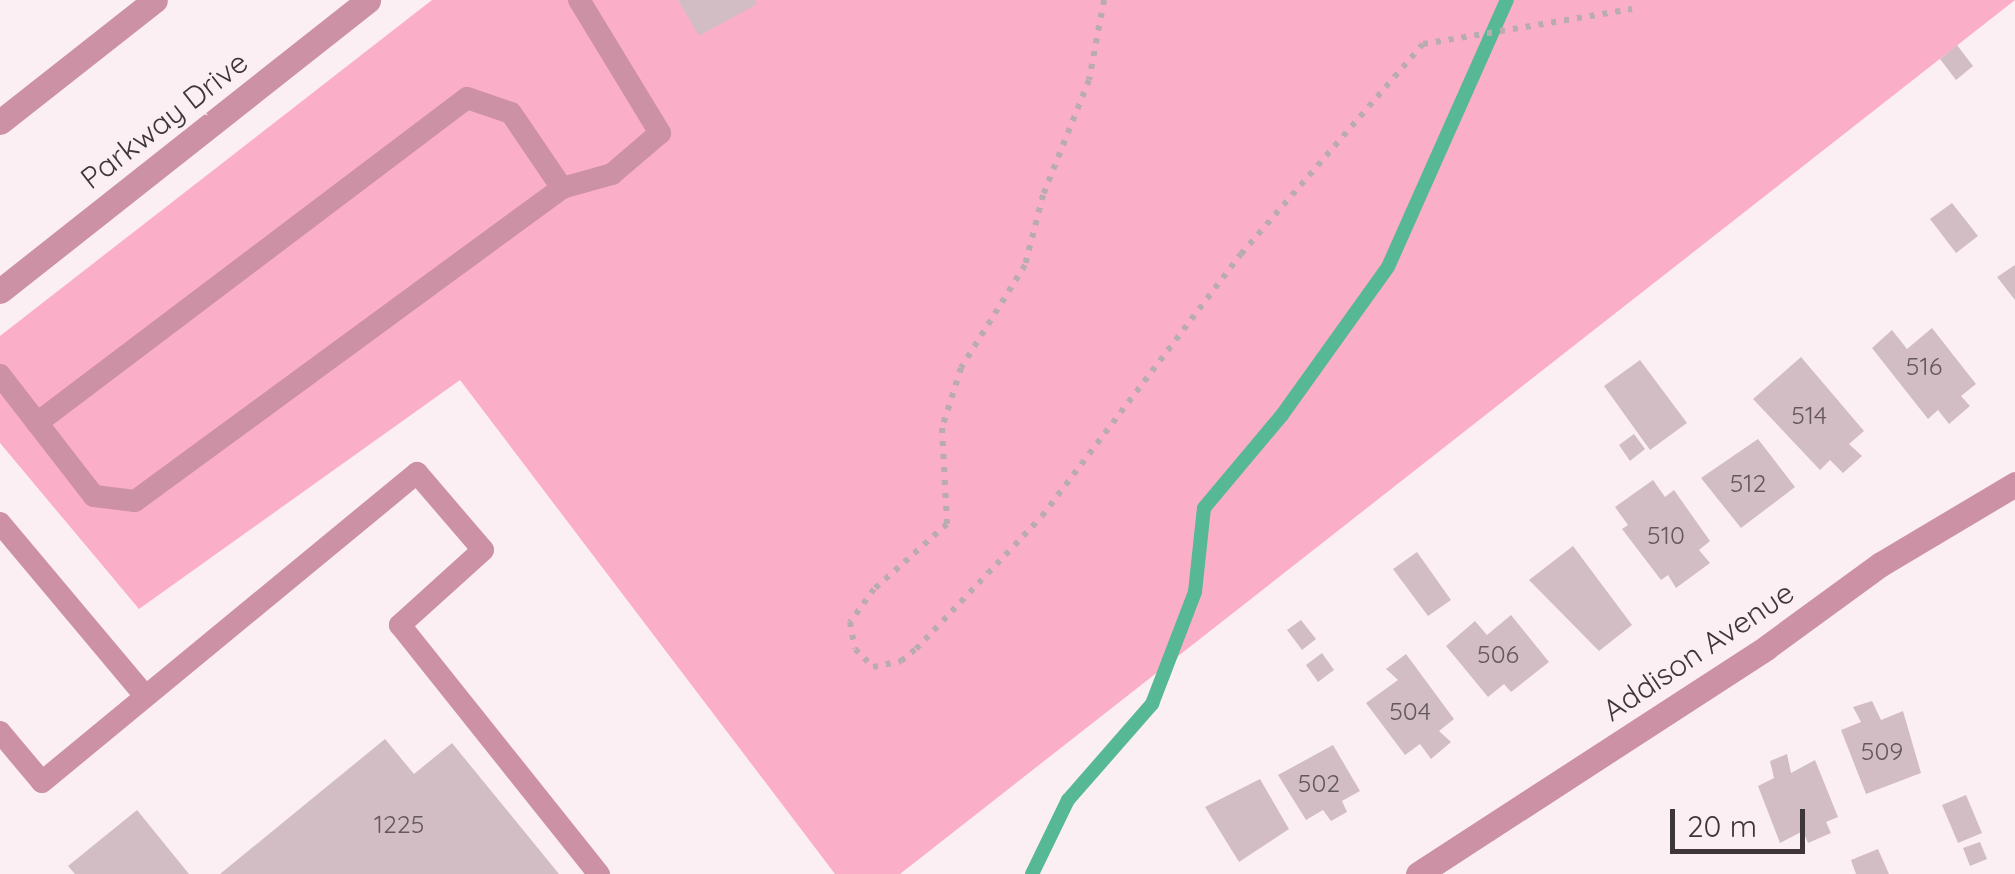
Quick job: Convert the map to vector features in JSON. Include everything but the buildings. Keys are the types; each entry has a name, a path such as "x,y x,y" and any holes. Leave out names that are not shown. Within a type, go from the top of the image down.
{"street":[{"path":"0,122 155,0"},
{"name":"Parkway Drive","path":"0,290 368,0"},
{"name":"Addison Avenue","path":"1418,874 1767,647 1880,564 2015,484"}],"lane":[{"path":"0,375 94,496 135,501 562,188 612,174 660,133 579,0"},
{"path":"38,423 467,98 512,113 562,188"},
{"path":"0,732 42,782 417,473 483,550 400,625 599,874"},
{"path":"0,523 145,696"}],"path":[{"path":"1104,0 1089,80 1043,195 1026,265 961,368 942,428 947,524 874,589 850,622 854,650 873,667 901,661 916,648 1042,516 1241,254 1423,44 1554,26 1632,9"}],"shaded area":[{"path":"432,0 2015,0 900,874 835,874 460,380 139,609 0,443 0,336"}],"waterway":[{"path":"1032,874 1068,800 1152,704 1195,592 1204,508 1282,415 1388,267 1507,0"}]}
